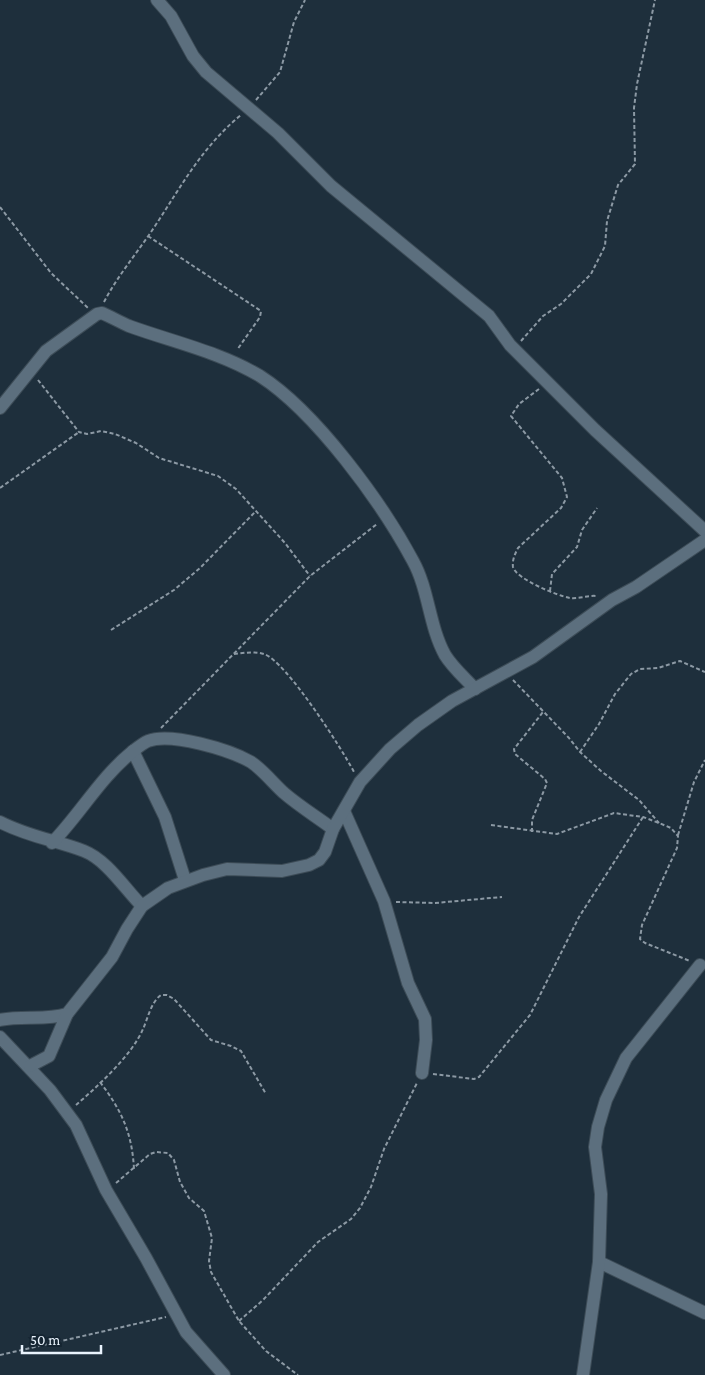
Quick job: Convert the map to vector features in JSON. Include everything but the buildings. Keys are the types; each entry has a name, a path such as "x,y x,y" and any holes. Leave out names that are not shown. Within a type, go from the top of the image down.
{"street":[{"path":"158,0 171,16 193,56 206,72 224,89 250,107 331,186 489,316 515,349 595,430 705,531"},
{"path":"0,408 46,351 95,315 230,361 260,377 296,404 362,482 387,517 416,567 445,654 474,689"},
{"path":"30,1066 49,1056 67,1014 112,957 127,928 142,906 168,888 185,880 227,869 276,872 309,866 319,860 325,852 333,829 360,782 390,749 418,725 452,701 539,652 612,600 636,587 705,540"},
{"path":"52,843 75,820 113,770 133,751 149,741 167,740 201,743 226,750 252,763 286,794 333,829"},
{"path":"133,751 165,817 185,880"},
{"path":"344,811 384,901 408,983 425,1019 426,1040 422,1073"},
{"path":"0,822 52,843 84,852 100,862 142,906"},
{"path":"583,1375 599,1262 601,1194 595,1147 606,1100 626,1058 638,1040 700,965"},
{"path":"0,1020 24,1016 49,1018 67,1014"},
{"path":"0,1036 30,1066 76,1124 106,1190 186,1332 195,1345 224,1375"},
{"path":"599,1262 705,1313"}],"path":[{"path":"0,206 51,273 95,315 187,174 221,134 250,107 280,72 294,22 305,0"},
{"path":"515,349 543,316 561,304 591,274 604,246 607,221 618,185 635,164 634,108 636,84 655,0"},
{"path":"148,236 261,311 260,317 230,361"},
{"path":"30,370 79,432 87,434 101,431 115,434 136,443 159,458 218,476 236,489 285,543 310,576"},
{"path":"548,383 519,404 511,416 562,478 567,497 561,508 526,539 514,556 514,569 519,575 550,591 571,598 595,596 612,600"},
{"path":"0,488 79,432"},
{"path":"550,591 552,574 575,550 582,530 597,508"},
{"path":"111,630 174,590 200,568 255,512"},
{"path":"149,741 310,576 387,517"},
{"path":"232,654 264,653 279,664 338,741 360,782"},
{"path":"580,752 599,724 615,694 631,674 640,670 658,668 680,661 705,672"},
{"path":"504,671 569,738 580,752 639,800 659,823"},
{"path":"532,832 532,820 547,783 545,779 515,754 514,749 543,712"},
{"path":"700,965 645,944 640,939 642,925 677,848 678,836 694,782 705,760"},
{"path":"491,825 557,834 614,813 643,817 671,828 678,836"},
{"path":"240,1322 318,1242 351,1219 360,1208 371,1187 384,1150 422,1073 474,1079 479,1077 530,1015 579,917 643,817"},
{"path":"384,901 415,904 502,897"},
{"path":"67,1113 100,1082 138,1040 158,998 168,995 211,1040 241,1051 266,1094"},
{"path":"100,1082 115,1102 125,1121 132,1142 134,1169"},
{"path":"106,1190 156,1152 168,1153 174,1160 180,1182 190,1198 204,1211 212,1238 210,1272 240,1322 266,1351 298,1375"},
{"path":"0,1356 177,1314"}]}
